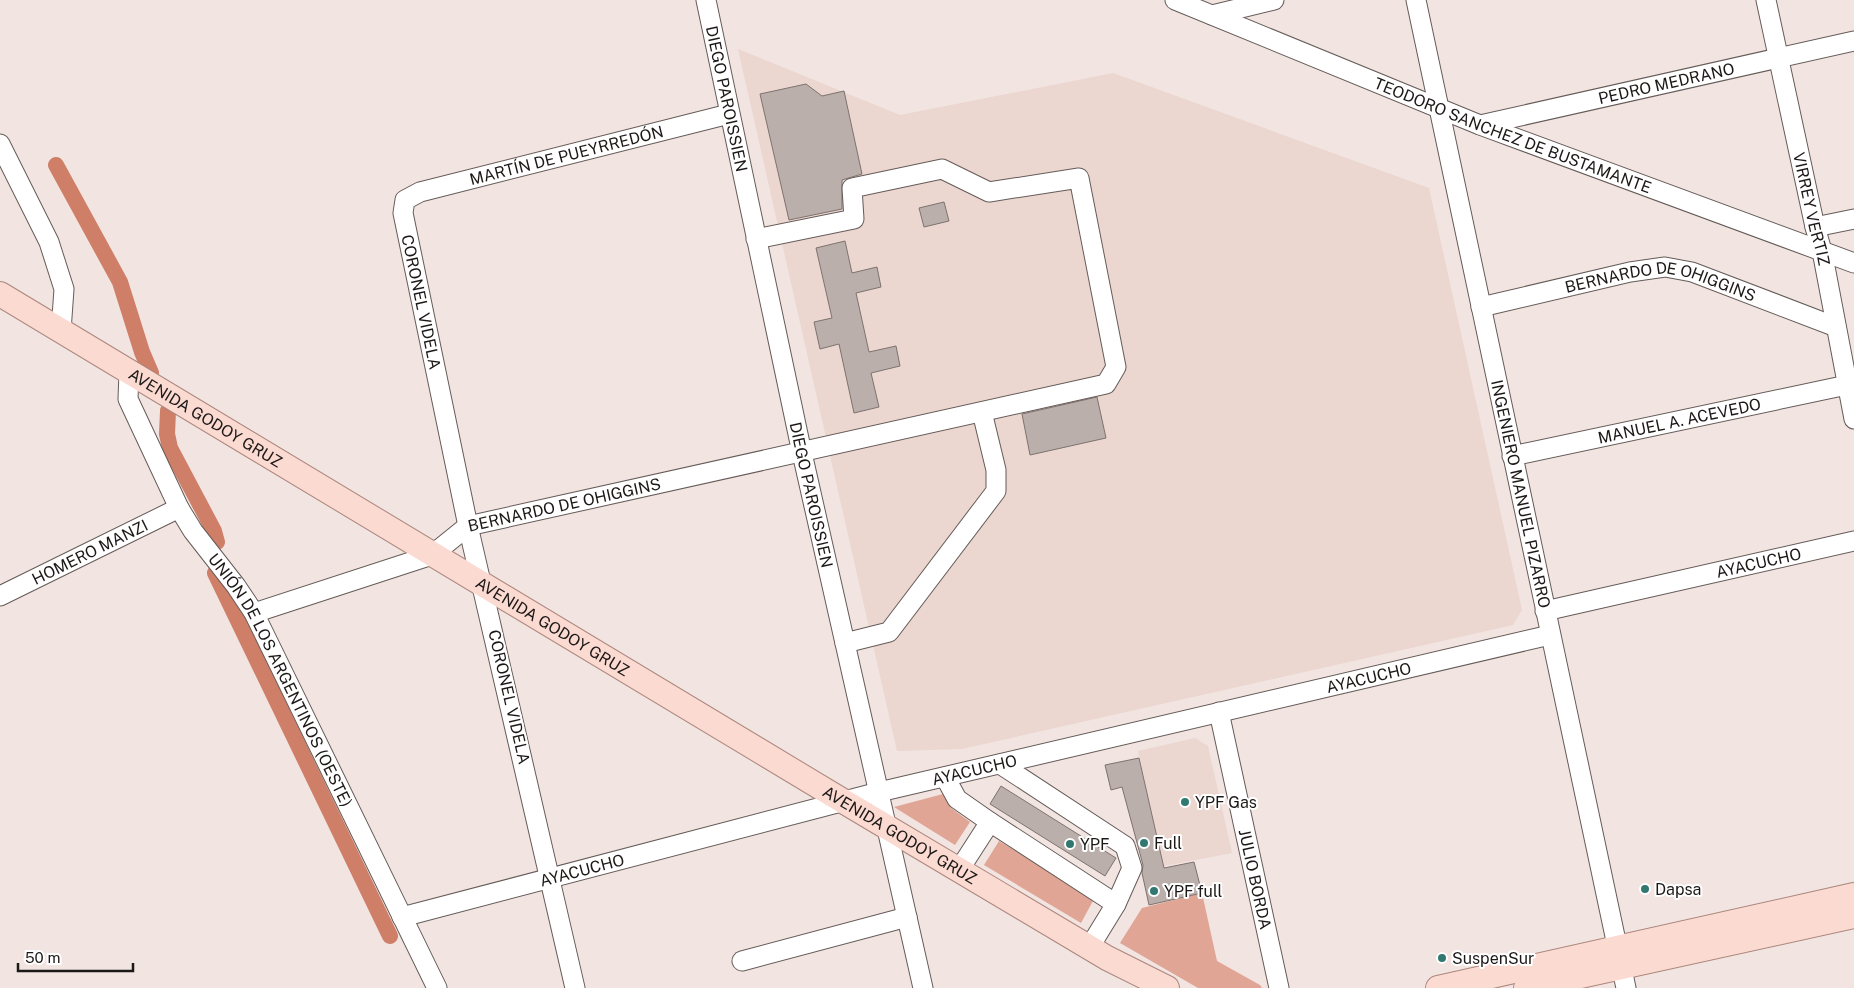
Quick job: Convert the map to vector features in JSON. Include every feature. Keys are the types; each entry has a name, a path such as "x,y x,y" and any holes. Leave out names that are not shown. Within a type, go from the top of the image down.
{"main road":[{"name":"AVENIDA GODOY GRUZ","path":"0,294 842,801 1098,953 1167,988"},
{"path":"1438,988 1622,967 1854,895"},
{"path":"1526,988 1854,916"},
{"name":"AVENIDA GODOY GRUZ","path":"1098,953 1144,988"}],"street":[{"name":"DIEGO PAROISSIEN","path":"706,0 802,453 923,988"},
{"name":"TEODORO SANCHEZ DE BUSTAMANTE","path":"1175,0 1480,125 1854,263"},
{"path":"1212,15 1274,0"},
{"name":"INGENIERO MANUEL PIZARRO","path":"1416,0 1622,967"},
{"name":"VIRREY VERTIZ","path":"1766,0 1814,227 1822,251 1854,419"},
{"name":"PEDRO MEDRANO","path":"1480,125 1854,41"},
{"name":"MARTÍN DE PUEYRREDÓN","path":"405,200 420,192 729,114"},
{"path":"0,144 49,242 64,289 61,331"},
{"name":"BERNARDO DE OHIGGINS","path":"254,613 432,554 468,526 1106,384 1116,366 1079,178 989,192 942,169 852,188 854,219 756,239"},
{"name":"CORONEL VIDELA","path":"405,200 403,213 468,526 575,988"},
{"path":"1814,227 1854,219"},
{"name":"BERNARDO DE OHIGGINS","path":"1481,307 1630,272 1665,267 1692,272 1836,327"},
{"name":"UNIÓN DE LOS ARGENTINOS (OESTE)","path":"129,372 128,399 179,508 193,531 236,586 254,613 437,988"},
{"name":"MANUEL A. ACEVEDO","path":"1512,456 1847,386"},
{"path":"845,643 889,632 996,491 996,470 982,412"},
{"name":"HOMERO MANZI","path":"0,596 179,508"},
{"name":"AYACUCHO","path":"1545,610 1854,541"},
{"name":"AYACUCHO","path":"402,917 842,801 1550,635"},
{"name":"JULIO BORDA","path":"1219,712 1280,988"},
{"path":"1000,764 1124,846 1132,868 1098,953"},
{"path":"945,777 957,799 1116,904"},
{"path":"959,870 990,822"},
{"path":"742,961 907,917"}],"shaded area":[{"path":"738,49 900,115 1113,73 1429,188 1522,610 1513,625 962,749 897,751"},
{"name":"YPF Gas","path":"1195,738 1208,746 1232,853 1164,866 1138,751"},
{"path":"943,794 951,808 970,822 955,845 894,807"},
{"path":"999,841 1094,899 1081,923 984,865"},
{"path":"1202,893 1217,961 1260,985 1262,988 1198,988 1120,943 1142,908"}],"building":[{"path":"806,84 822,96 844,91 862,174 842,180 842,209 789,220 760,94"},
{"path":"944,202 949,221 924,227 919,208"},
{"path":"845,241 852,273 877,267 881,287 856,293 869,352 896,346 900,366 871,373 879,407 854,413 839,344 820,349 814,322 832,318 816,248"},
{"path":"1097,397 1106,438 1030,455 1022,414"},
{"path":"1139,758 1164,868 1194,862 1202,893 1149,905 1142,873 1143,865 1122,787 1111,790 1105,765"},
{"path":"1001,786 1116,858 1105,876 990,804"}],"waterway":[{"path":"56,165 120,282 142,352 151,373"},
{"path":"168,411 167,434 170,448 214,531 217,542"},
{"path":"215,573 390,936"}],"place":[{"name":"YPF Gas","path":"1185,802"},
{"name":"Full","path":"1144,843"},
{"name":"YPF","path":"1070,844"},
{"name":"Dapsa","path":"1645,889"},
{"name":"YPF full","path":"1154,891"},
{"name":"SuspenSur","path":"1442,958"}]}
